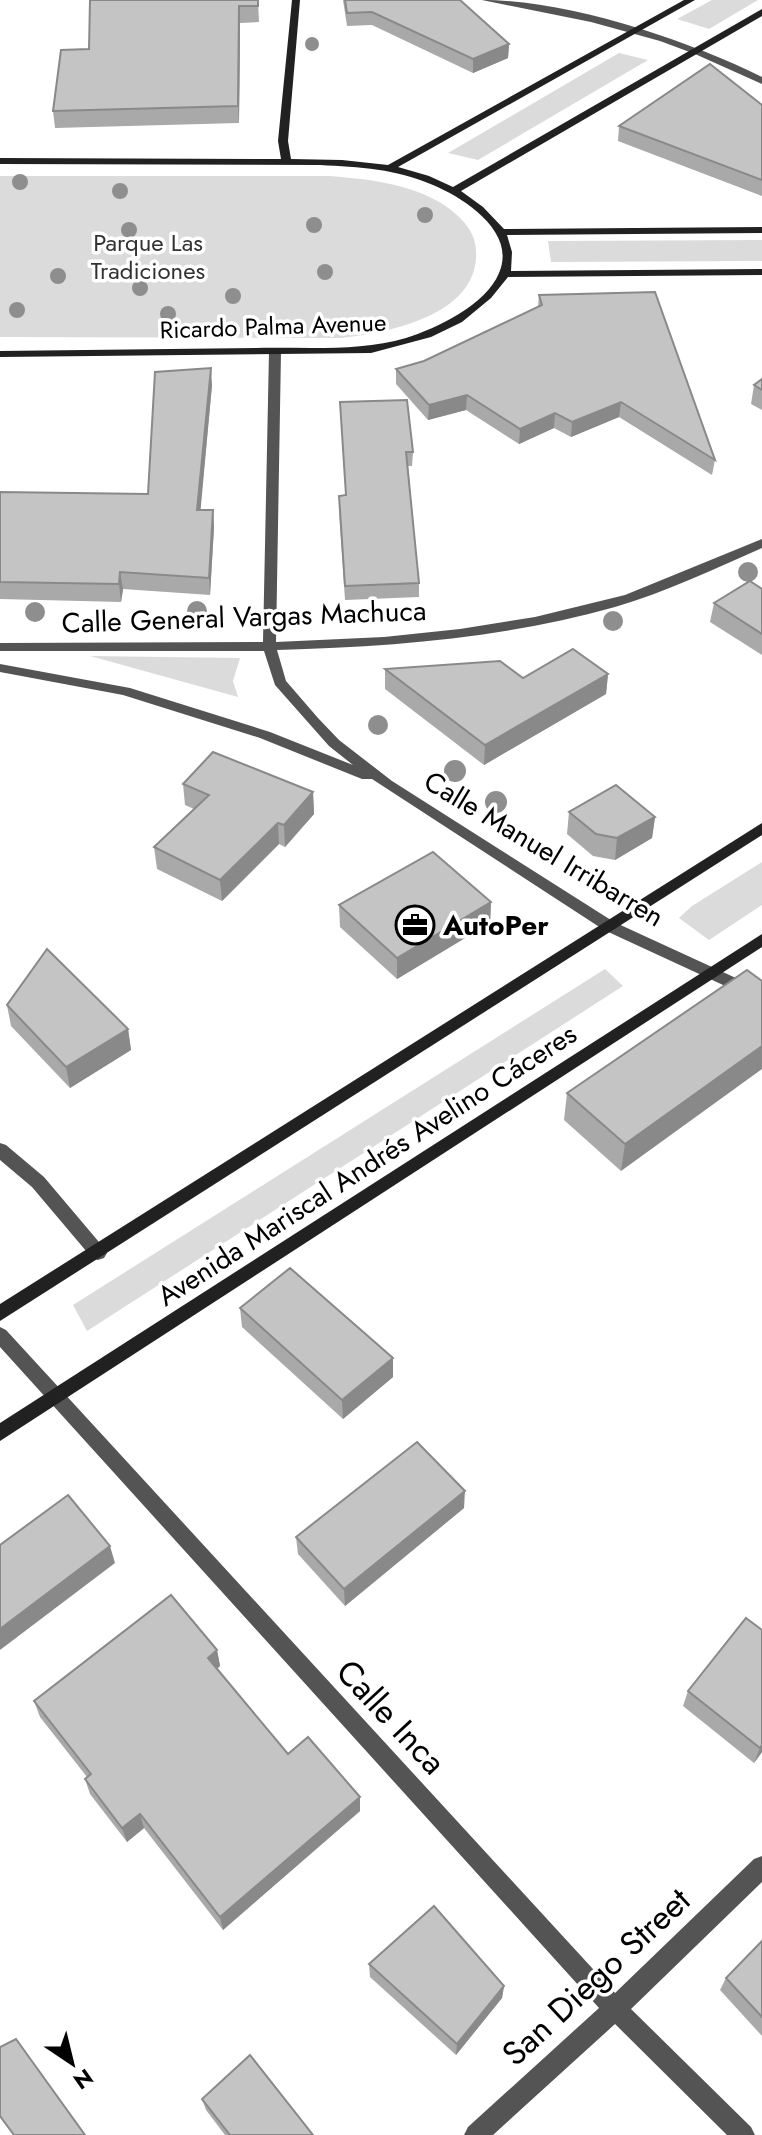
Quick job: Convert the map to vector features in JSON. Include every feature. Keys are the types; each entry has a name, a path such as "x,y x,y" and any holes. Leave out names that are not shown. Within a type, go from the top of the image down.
{"street":[{"path":"287,162 283,141 296,0"},
{"path":"486,0 571,15 633,32 693,52 762,81"},
{"path":"390,168 691,0"},
{"path":"455,190 762,12"},
{"path":"0,161 287,162 390,168 455,190 480,208 503,232 507,253 506,274 762,272"},
{"path":"503,232 762,230"},
{"name":"Ricardo Palma Avenue","path":"0,354 371,350 415,340 453,324 482,304 506,274"},
{"name":"Calle Manuel Irribarren","path":"275,352 269,647 280,682 334,743 387,784 609,926 762,997"},
{"name":"Calle General Vargas Machuca","path":"0,647 269,647 423,638 542,619 611,603 678,581 762,543"},
{"name":"Calle Manuel Irribarren","path":"0,668 125,691 265,735 387,784"},
{"path":"0,1313 762,828"},
{"name":"Avenida Mariscal Andrés Avelino Cáceres","path":"0,1433 762,940"},
{"path":"0,1150 38,1182 98,1253"},
{"name":"Calle Inca","path":"0,1335 615,2009 743,2135"},
{"name":"San Diego Street","path":"476,2135 615,2009 762,1867"}],"green space":[{"path":"712,0 758,0 709,29 677,19"},
{"path":"619,53 648,60 478,160 448,153"},
{"name":"Parque Las Tradiciones","path":"0,176 329,176 386,183 428,196 459,217 475,242 473,272 463,290 448,305 428,316 383,331 341,338 0,337"},
{"path":"762,240 762,261 551,262 548,241"},
{"path":"90,656 240,658 233,681 238,697"},
{"path":"762,862 762,905 709,940 679,918 692,906"},
{"path":"605,969 623,986 87,1331 73,1305"}],"building":[{"path":"90,0 258,0 258,6 239,6 238,106 53,111 61,50 89,49"},
{"path":"345,0 460,0 509,44 473,59 372,12 347,13"},
{"path":"710,64 762,105 762,180 619,126"},
{"path":"655,292 715,460 621,402 572,422 555,413 520,429 467,395 429,405 396,369 424,361 542,305 539,295"},
{"path":"211,368 197,510 213,510 209,578 120,572 119,584 0,582 0,492 148,494 155,372"},
{"path":"762,379 762,390 754,385"},
{"path":"407,400 413,452 406,452 419,583 345,586 339,496 346,495 340,402"},
{"path":"750,581 762,589 762,634 714,603"},
{"path":"573,649 608,674 485,745 385,669 500,661 523,678"},
{"path":"213,752 313,792 284,825 278,823 220,880 154,847 209,795 183,784"},
{"path":"616,785 655,817 617,838 596,834 569,812"},
{"name":"AutoPer","path":"433,852 491,902 397,958 339,905"},
{"path":"47,949 128,1029 66,1067 7,1005"},
{"path":"747,970 762,981 762,1046 625,1144 567,1093"},
{"path":"290,1268 393,1358 342,1400 240,1308"},
{"path":"417,1442 465,1491 344,1589 296,1537"},
{"path":"68,1495 110,1546 0,1629 0,1545"},
{"path":"171,1595 217,1650 208,1658 288,1754 308,1737 360,1797 220,1917 140,1814 122,1828 85,1779 91,1774 34,1701"},
{"path":"746,1618 762,1630 760,1748 688,1691"},
{"path":"434,1906 504,1986 457,2044 369,1964"},
{"path":"762,1941 762,2017 726,1978"},
{"path":"16,2039 85,2135 14,2135 0,2116 0,2047"},
{"path":"250,2055 313,2135 230,2135 202,2099"}],"place":[{"name":"AutoPer","path":"415,925"}]}
